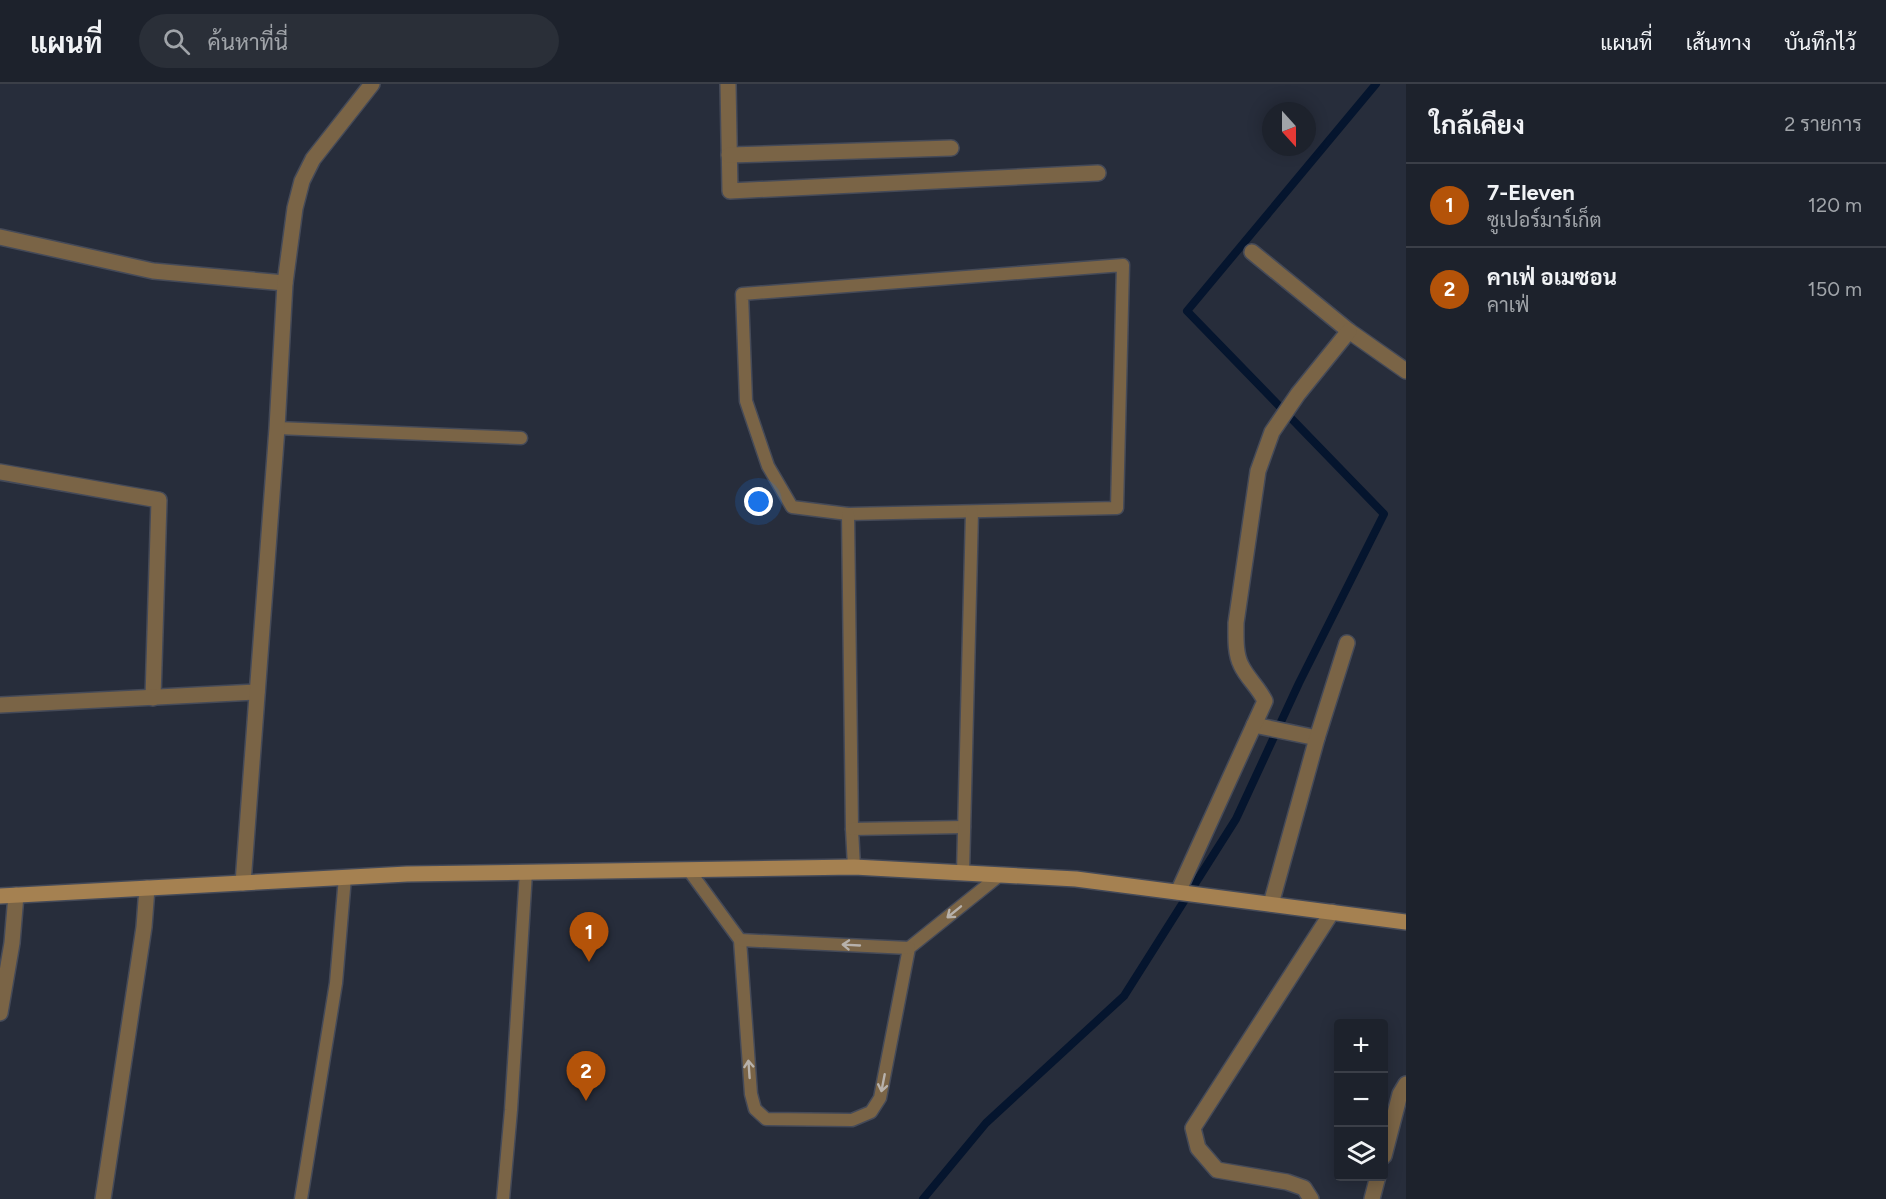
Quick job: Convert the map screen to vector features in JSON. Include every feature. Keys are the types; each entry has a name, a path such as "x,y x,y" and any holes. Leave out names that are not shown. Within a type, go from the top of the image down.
{"main road":[{"path":"0,896 345,877 854,867 1076,879 1406,922"}],"street":[{"path":"243,883 277,428 285,283 295,208 302,181 314,159 372,84"},
{"path":"728,84 730,191 1098,173"},
{"path":"729,155 951,148"},
{"path":"0,237 153,271 285,283"},
{"path":"1252,252 1349,331 1406,371"},
{"path":"1178,892 1259,726 1265,701 1258,687 1241,665 1236,645 1236,623 1258,471 1272,432 1298,394 1349,331"},
{"path":"0,472 159,500 153,698"},
{"path":"1270,904 1317,738 1347,643"},
{"path":"0,705 257,693"},
{"path":"1259,726 1317,738"},
{"path":"103,1199 144,927 147,888"},
{"path":"0,1013 12,942 16,895"},
{"path":"1311,1199 1304,1188 1287,1182 1216,1170 1198,1148 1193,1128 1332,912"},
{"path":"1388,1138 1400,1094 1406,1084"},
{"path":"1372,1199 1377,1181"}],"lane":[{"path":"1123,265 1117,508 972,512 848,514 792,507 768,466 746,400 742,294 1123,265"},
{"path":"277,428 521,438"},
{"path":"963,873 972,512"},
{"path":"848,514 854,867"},
{"path":"852,829 964,827"},
{"path":"688,869 740,940 751,1094 755,1109 766,1119 852,1120 871,1112 880,1098 909,948 1000,875"},
{"path":"503,1199 526,872"},
{"path":"301,1199 336,983 345,877"},
{"path":"740,940 909,948"}],"waterway":[{"path":"923,1199 986,1123 1124,996 1236,819 1299,683 1384,514 1187,311 1376,84"}],"place":[{"name":"7-Eleven","path":"589,962"},
{"name":"คาเฟ่ อเมซอน","path":"586,1101"}]}
